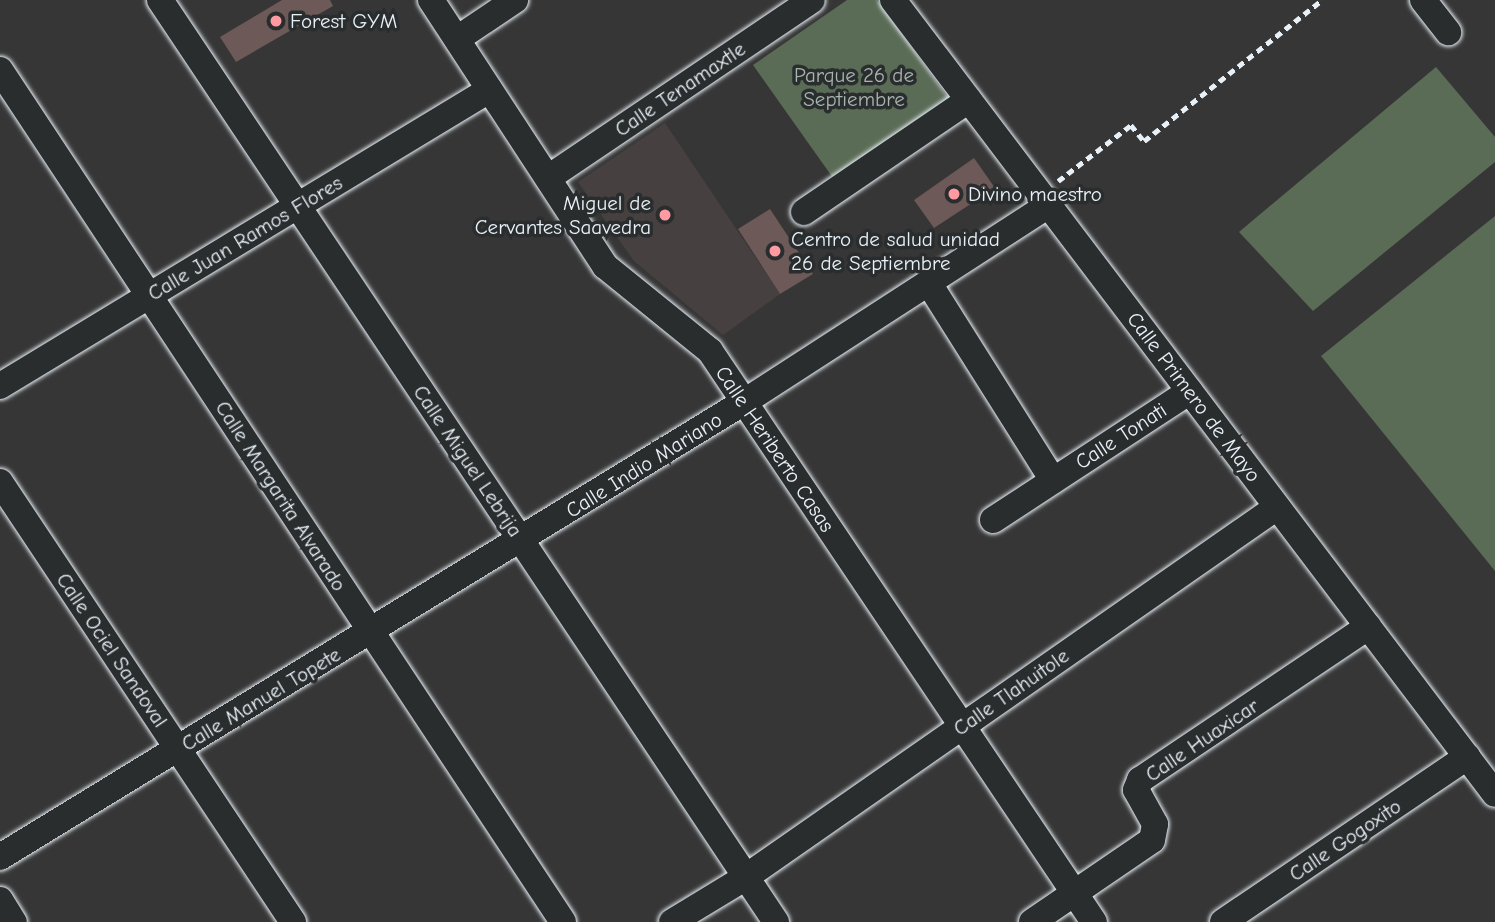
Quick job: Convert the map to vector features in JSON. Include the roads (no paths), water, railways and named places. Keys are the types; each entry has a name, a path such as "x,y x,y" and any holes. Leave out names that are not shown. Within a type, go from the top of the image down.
{"street":[{"name":"Calle Miguel Lebrija","path":"160,0 776,922"},
{"name":"Calle Heriberto Casas","path":"431,0 605,266 709,351 1094,922"},
{"path":"457,38 515,0"},
{"name":"Calle Tenamaxtle","path":"548,178 812,0"},
{"name":"Calle Primero de Mayo","path":"892,0 1495,794"},
{"path":"1423,0 1448,32"},
{"name":"Calle Margarita Alvarado","path":"0,70 563,922"},
{"name":"Calle Juan Ramos Flores","path":"0,386 489,90"},
{"path":"804,212 969,100"},
{"name":"Calle Indio Mariano","path":"521,541 930,285 1044,200"},
{"path":"930,285 1053,480"},
{"name":"Calle Tonati","path":"993,520 1190,391"},
{"name":"Calle Ociel Sandoval","path":"0,482 293,922"},
{"name":"Calle Tlahuitole","path":"672,922 746,877 1277,506"},
{"name":"Calle Manuel Topete","path":"0,857 521,541"},
{"name":"Calle Huaxicar","path":"1032,922 1152,840 1155,824 1136,790 1140,780 1368,627"},
{"name":"Calle Gogoxito","path":"1223,922 1467,757"},
{"path":"0,900 14,922"}],"place":[{"name":"Forest GYM","path":"276,21"},
{"name":"Divino maestro","path":"954,194"},
{"name":"Miguel de Cervantes Saavedra","path":"665,215"},
{"name":"Centro de salud unidad 26 de Septiembre","path":"775,251"}],"park label":[{"name":"Parque 26 de Septiembre","path":"854,87"}]}
